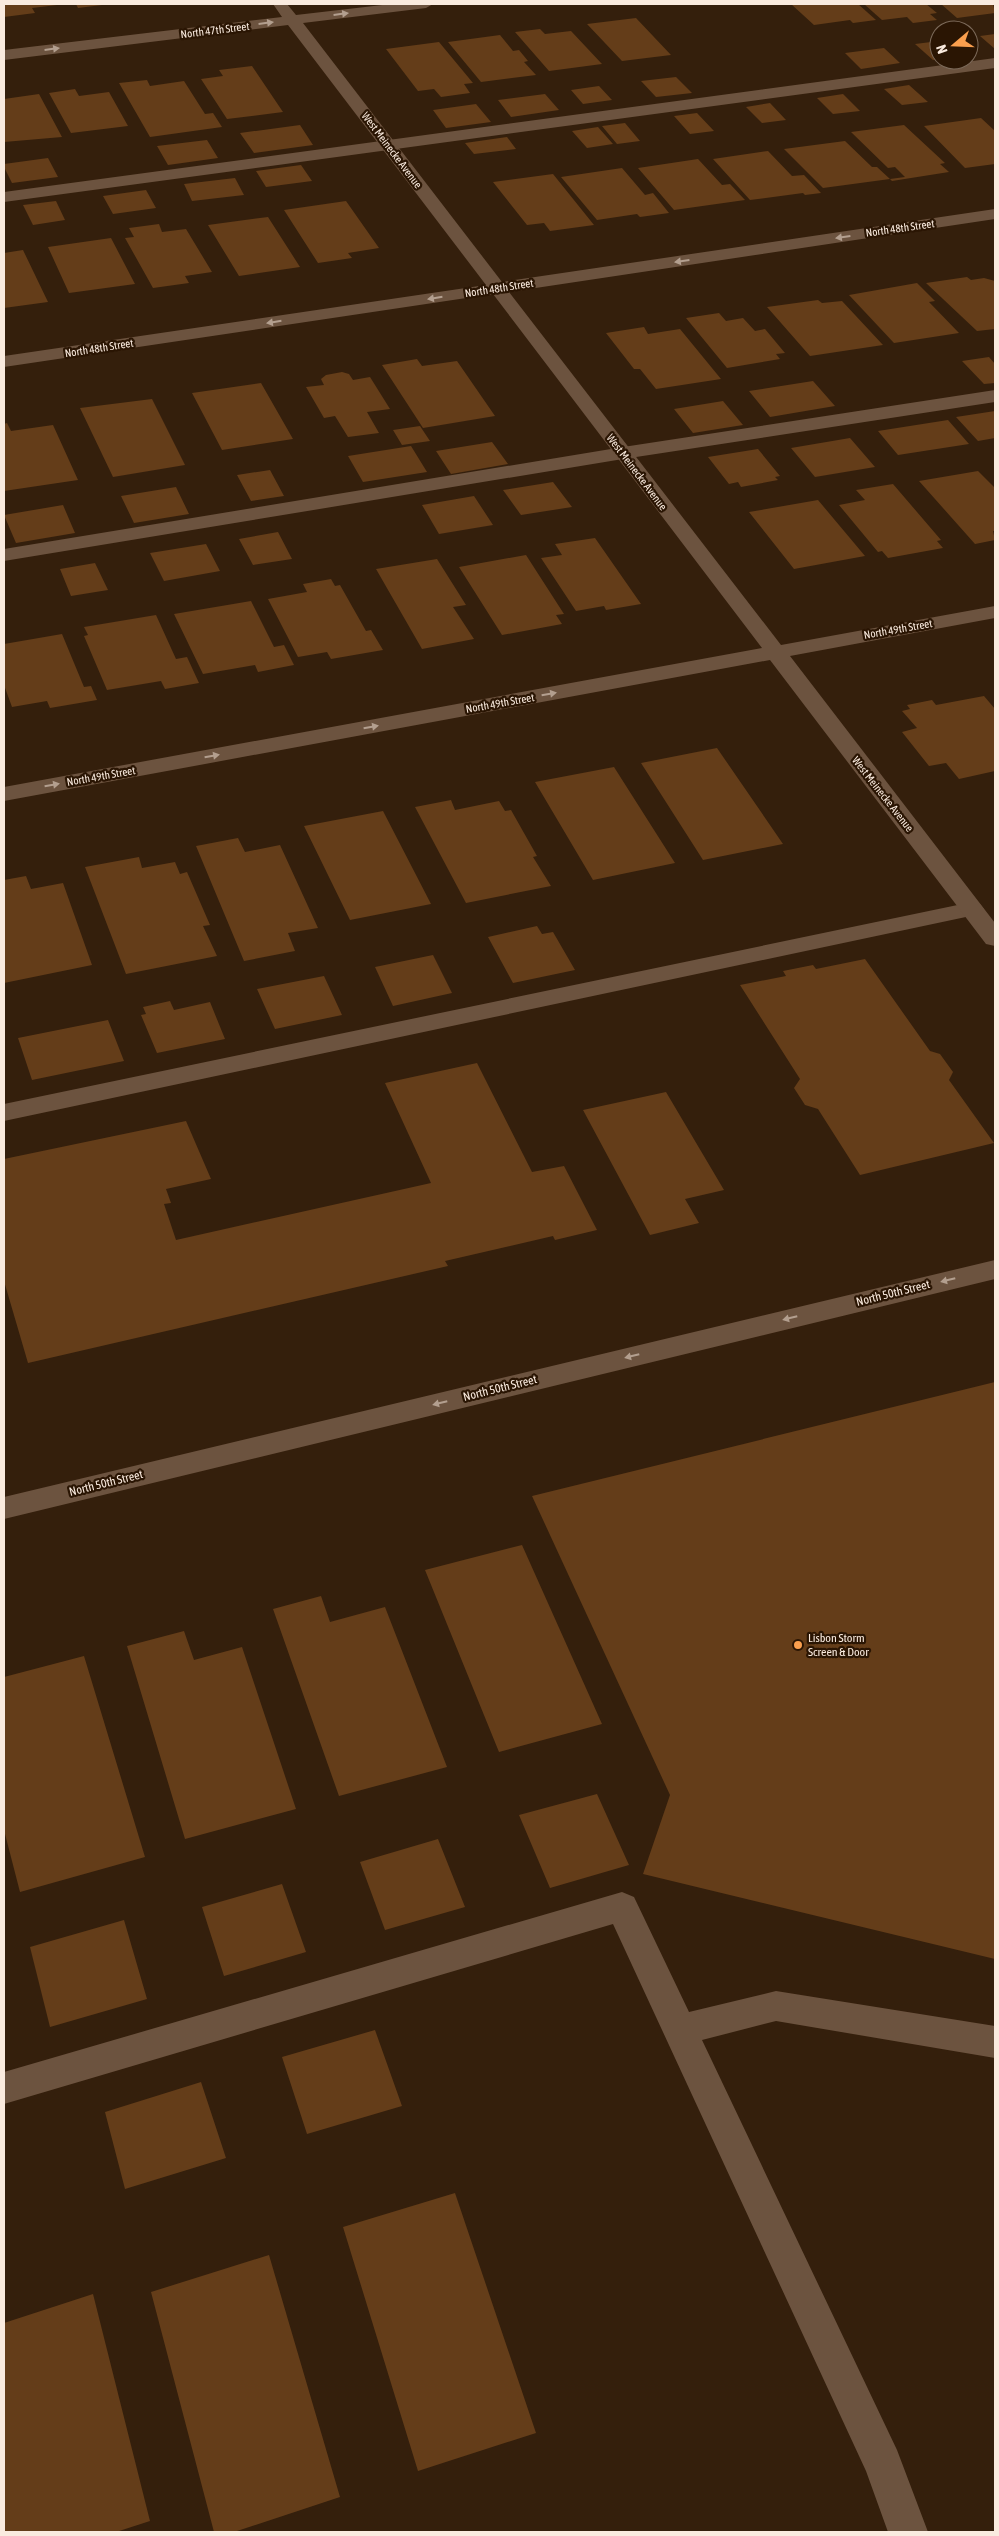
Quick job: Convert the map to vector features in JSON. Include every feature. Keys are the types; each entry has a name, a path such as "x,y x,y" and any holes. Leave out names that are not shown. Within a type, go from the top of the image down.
{"street":[{"name":"West Meinecke Avenue","path":"280,4 995,939"},
{"name":"North 47th Street","path":"4,55 426,4"},
{"path":"4,197 995,63"},
{"name":"North 48th Street","path":"4,362 995,214"},
{"path":"4,555 622,453 995,396"},
{"name":"North 49th Street","path":"4,794 995,612"},
{"path":"4,1113 972,909"},
{"name":"North 50th Street","path":"4,1508 995,1269"},
{"path":"4,2088 622,1907 883,2464 908,2532"},
{"path":"679,2030 776,2006 995,2042"}],"building":[{"path":"4,4 57,5 32,8 35,13 4,17"},
{"path":"76,4 102,4 102,5 78,8"},
{"path":"791,4 858,4 876,20 853,23 850,20 814,25"},
{"path":"864,4 926,4 937,13 930,14 937,20 913,23 907,17 882,20"},
{"path":"941,4 993,4 995,13 957,18"},
{"path":"636,18 671,55 622,61 587,24"},
{"path":"540,29 545,34 571,31 602,64 549,71 515,32"},
{"path":"995,34 995,49 980,36"},
{"path":"500,35 513,51 519,50 528,61 524,62 536,75 481,82 448,42"},
{"path":"439,42 473,83 464,84 470,93 441,97 434,89 418,91 386,49"},
{"path":"929,42 929,56 915,44"},
{"path":"884,48 900,63 861,69 845,53"},
{"path":"252,66 283,112 227,119 201,79 223,76 219,70"},
{"path":"676,77 692,93 656,97 641,81"},
{"path":"147,80 150,86 184,81 205,114 213,113 222,127 150,137 119,83"},
{"path":"909,85 928,102 902,105 884,89"},
{"path":"599,86 612,100 583,104 571,90"},
{"path":"75,89 79,96 109,92 128,126 71,133 49,93"},
{"path":"39,94 62,137 4,142 4,99"},
{"path":"545,94 559,110 511,117 498,100"},
{"path":"843,94 860,111 833,114 817,98"},
{"path":"770,103 786,120 762,123 746,107"},
{"path":"476,104 491,122 446,128 433,110"},
{"path":"697,113 714,131 690,134 674,116"},
{"path":"981,118 995,131 995,164 965,168 924,126"},
{"path":"625,123 640,141 617,144 602,126"},
{"path":"300,125 313,145 254,153 240,133"},
{"path":"904,125 945,163 940,164 949,172 892,181 890,179 905,177 895,167 888,168 851,132"},
{"path":"598,127 613,144 587,148 572,131"},
{"path":"507,137 516,149 474,154 465,143"},
{"path":"207,140 218,158 168,165 157,146"},
{"path":"845,141 872,167 877,167 890,179 823,188 784,149"},
{"path":"768,151 792,176 804,175 821,193 805,195 803,193 750,200 713,159"},
{"path":"48,158 58,177 12,183 4,167 4,164"},
{"path":"698,159 722,185 730,184 745,200 674,210 638,168"},
{"path":"301,165 312,181 266,187 256,171"},
{"path":"622,168 645,195 653,193 669,213 640,217 637,214 597,220 561,177"},
{"path":"553,174 594,225 550,231 544,223 527,225 493,182"},
{"path":"235,178 244,195 192,201 184,184"},
{"path":"146,190 156,208 113,214 103,196"},
{"path":"56,201 65,220 33,225 23,205"},
{"path":"346,201 379,248 348,253 352,258 318,263 284,210"},
{"path":"268,217 300,267 239,276 208,225"},
{"path":"159,224 162,232 186,229 212,272 185,276 189,283 153,288 125,238 134,237 129,228"},
{"path":"111,238 135,284 69,293 48,247"},
{"path":"23,250 48,302 4,308 4,253"},
{"path":"967,277 971,280 984,278 995,281 995,329 977,331 926,283"},
{"path":"917,283 935,301 929,302 959,333 894,343 849,295"},
{"path":"818,300 822,303 842,301 883,345 810,356 767,307"},
{"path":"719,313 726,321 743,318 755,331 765,329 785,353 776,354 780,359 727,368 686,318"},
{"path":"644,327 648,334 680,329 721,379 656,389 640,369 634,369 606,333"},
{"path":"989,357 995,364 995,383 984,384 962,361"},
{"path":"417,359 422,366 457,361 495,416 423,428 382,365"},
{"path":"342,372 349,374 353,380 370,377 390,409 367,412 379,433 348,437 335,416 324,418 306,387 324,385 321,379 326,375"},
{"path":"813,381 835,406 770,417 749,391"},
{"path":"261,383 293,439 222,450 192,393"},
{"path":"152,399 185,465 113,477 80,408"},
{"path":"723,401 743,425 693,433 674,409"},
{"path":"995,411 995,438 978,441 956,417"},
{"path":"948,420 969,444 898,455 878,431"},
{"path":"7,423 11,431 53,425 78,480 4,491 4,424"},
{"path":"420,426 430,441 402,445 393,430"},
{"path":"850,438 875,467 815,477 791,448"},
{"path":"492,442 508,464 451,474 436,451"},
{"path":"411,446 427,472 363,482 348,456"},
{"path":"758,449 780,476 775,477 778,480 741,487 738,482 729,484 708,457"},
{"path":"270,470 284,496 251,501 237,475"},
{"path":"978,471 995,488 995,531 993,531 995,540 975,544 919,481"},
{"path":"553,482 572,507 521,515 503,490"},
{"path":"893,484 941,540 937,541 943,548 888,558 882,551 878,552 839,505 865,500 856,490"},
{"path":"176,487 189,514 134,523 121,496"},
{"path":"474,496 493,525 439,534 422,505"},
{"path":"818,500 865,556 794,569 749,512"},
{"path":"63,505 75,533 16,543 4,515"},
{"path":"278,532 292,559 253,565 239,539"},
{"path":"595,538 641,604 606,610 604,606 576,611 541,558 562,555 555,544"},
{"path":"206,544 220,571 164,581 150,553"},
{"path":"526,555 564,614 556,615 562,624 502,635 459,567"},
{"path":"437,559 466,605 453,607 474,639 422,649 376,569"},
{"path":"95,563 108,590 71,596 60,569"},
{"path":"331,579 335,586 340,585 366,631 371,630 383,650 331,659 327,652 298,657 268,599 307,592 303,584"},
{"path":"251,601 274,647 284,645 294,665 258,672 255,665 203,674 174,614"},
{"path":"156,615 176,659 187,657 199,683 165,689 161,681 107,690 84,636 88,635 84,627"},
{"path":"62,634 84,687 91,686 97,700 50,708 47,701 12,707 4,685 4,644"},
{"path":"984,696 995,709 995,771 959,779 946,763 929,766 902,732 917,728 902,711 910,709 907,705 932,700 936,705"},
{"path":"717,748 783,844 703,860 641,763"},
{"path":"614,767 675,863 593,880 535,782"},
{"path":"451,800 455,810 499,801 505,811 511,810 537,856 533,857 551,886 466,903 415,807"},
{"path":"383,811 431,904 350,920 304,826"},
{"path":"238,838 245,852 280,845 318,928 288,933 295,951 244,961 196,846"},
{"path":"139,857 142,868 175,862 180,874 187,872 210,925 203,926 217,956 126,974 85,867"},
{"path":"26,876 31,889 63,883 92,965 4,983 4,880"},
{"path":"537,926 542,934 553,932 575,970 513,983 488,937"},
{"path":"433,955 452,993 393,1006 375,967"},
{"path":"865,959 930,1051 940,1054 953,1072 949,1080 994,1143 860,1175 818,1109 805,1105 794,1088 800,1079 740,985 786,976 783,971 813,965 816,969"},
{"path":"324,976 342,1015 275,1029 257,989"},
{"path":"170,1001 174,1010 210,1002 225,1039 157,1053 141,1015 146,1014 143,1007"},
{"path":"108,1020 124,1061 32,1080 18,1038"},
{"path":"477,1063 532,1172 564,1166 597,1230 555,1240 553,1236 445,1261 448,1266 28,1363 4,1281 4,1159 186,1121 211,1179 166,1189 171,1203 164,1204 176,1240 431,1183 385,1083"},
{"path":"666,1092 724,1190 685,1199 699,1223 650,1235 583,1110"},
{"name":"Lisbon Storm Screen & Door","path":"995,1382 995,1959 643,1874 670,1795 532,1496"},
{"path":"522,1545 602,1724 499,1752 425,1570"},
{"path":"321,1596 330,1622 385,1607 447,1767 339,1796 273,1609"},
{"path":"184,1631 194,1660 242,1647 296,1809 185,1839 127,1646"},
{"path":"84,1656 145,1857 20,1892 4,1830 4,1677"},
{"path":"597,1794 629,1865 550,1888 519,1815"},
{"path":"438,1839 465,1907 385,1930 360,1862"},
{"path":"282,1884 306,1952 224,1976 202,1907"},
{"path":"124,1920 147,1999 50,2027 30,1947"},
{"path":"375,2030 402,2106 307,2134 282,2057"},
{"path":"201,2082 226,2158 125,2189 105,2112"},
{"path":"455,2193 536,2433 418,2471 343,2227"},
{"path":"269,2255 340,2497 234,2532 214,2532 151,2292"},
{"path":"93,2294 150,2521 116,2532 4,2532 4,2323"}],"place":[{"name":"Lisbon Storm Screen & Door","path":"798,1645"}]}
